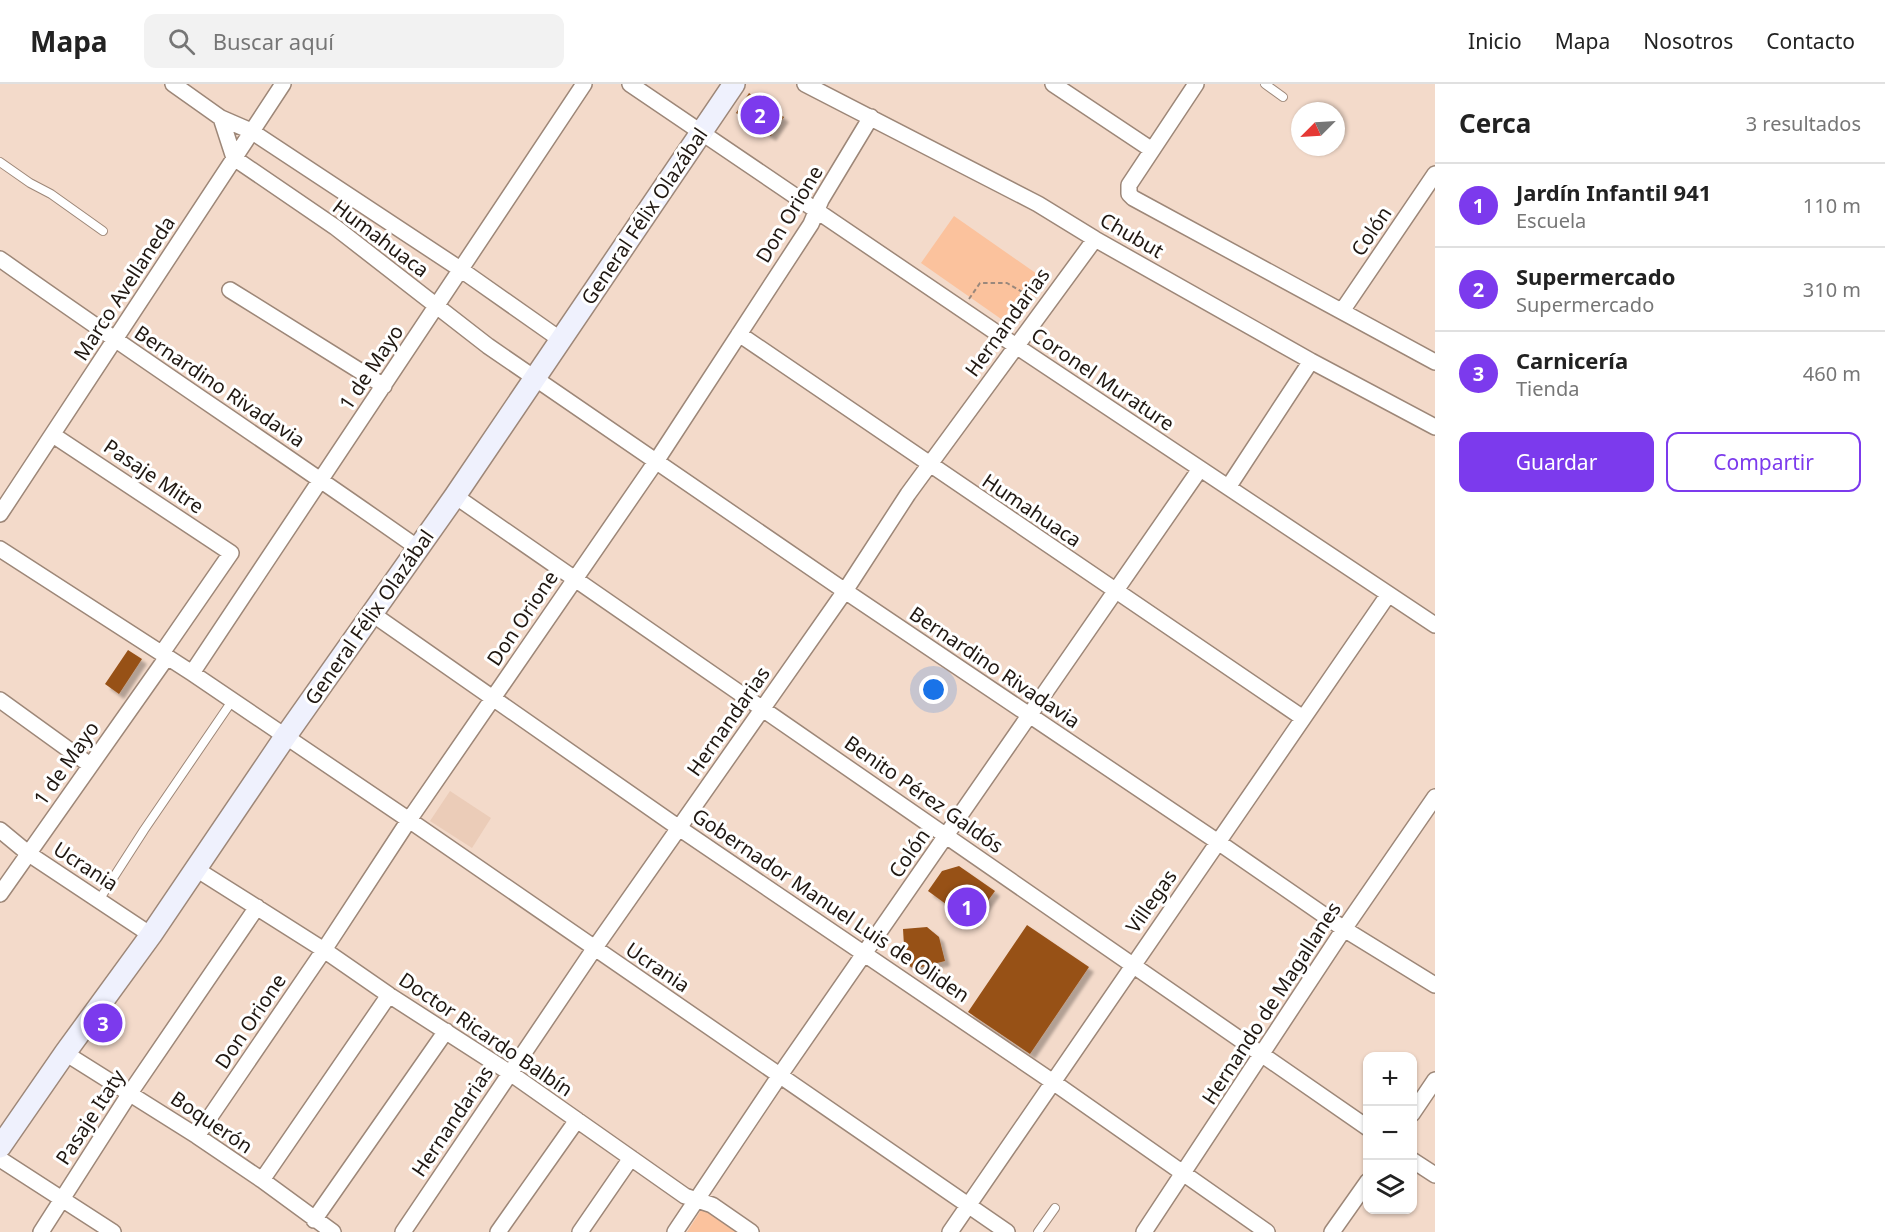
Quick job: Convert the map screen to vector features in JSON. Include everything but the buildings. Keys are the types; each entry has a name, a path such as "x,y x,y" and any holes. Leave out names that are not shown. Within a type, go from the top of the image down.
{"street":[{"name":"Humahuaca","path":"173,84 221,118 251,131 460,269 561,340"},
{"name":"Marco Avellaneda","path":"0,514 283,84"},
{"name":"1 de Mayo","path":"192,673 584,84"},
{"name":"Coronel Murature","path":"630,84 1016,346 1435,625"},
{"name":"General Félix Olazábal","path":"0,1147 151,935 285,737 455,496 734,84"},
{"name":"Chubut","path":"805,84 1038,204 1095,239 1311,361 1435,427"},
{"path":"1053,84 1152,150 1196,84"},
{"name":"Don Orione","path":"197,1136 324,950 409,820 657,460 811,224 872,117"},
{"path":"221,118 234,158"},
{"name":"Chubut","path":"1152,150 1129,185 1129,194 1133,198 1435,362"},
{"name":"Humahuaca","path":"234,158 335,227 488,346 536,378"},
{"name":"Colón","path":"1342,311 1435,174"},
{"name":"Hernandarias","path":"403,1232 594,949 845,591 930,465 1095,239"},
{"name":"Bernardino Rivadavia","path":"0,259 115,341 321,479 418,548"},
{"path":"230,290 384,386"},
{"name":"Humahuaca","path":"739,334 1303,718"},
{"path":"1229,486 1311,361"},
{"name":"Bernardino Rivadavia","path":"536,378 845,591 1344,929 1435,985"},
{"name":"Pasaje Mitre","path":"53,435 231,553"},
{"name":"Colón","path":"675,1232 780,1075 1200,469"},
{"name":"Benito Pérez Galdós","path":"455,496 1363,1125"},
{"path":"0,549 192,673 285,737"},
{"name":"1 de Mayo","path":"0,894 90,765 231,553"},
{"name":"Villegas","path":"950,1232 1388,595"},
{"name":"Gobernador Manuel Luis de Oliden","path":"371,613 679,828 1053,1082 1267,1232"},
{"path":"0,700 90,765"},
{"name":"Ucrania","path":"285,737 1007,1232"},
{"name":"Hernando de Magallanes","path":"1144,1232 1344,929 1434,801"},
{"name":"Ucrania","path":"0,830 29,854 151,935"},
{"name":"Doctor Ricardo Balbín","path":"196,869 324,950 510,1073 685,1196 712,1205 751,1232"},
{"name":"Pasaje Itaty","path":"41,1232 130,1093 257,907"},
{"path":"262,1180 390,995"},
{"path":"314,1220 446,1031"},
{"name":"Boquerón","path":"65,1053 197,1136 333,1232"},
{"path":"1417,1108 1435,1080"},
{"path":"498,1232 577,1120"},
{"path":"580,1232 631,1158"},
{"path":"0,1159 113,1232"},
{"path":"1417,1163 1435,1175"},
{"path":"1332,1232 1363,1188"}],"lane":[{"path":"1265,84 1283,97"},
{"path":"0,162 104,231"},
{"path":"99,900 232,701"},
{"path":"1038,1232 1055,1208"}],"path":[{"path":"962,309 980,283 1007,283 1045,305"}],"shaded area":[{"path":"954,216 1047,281 1014,328 921,263"},
{"path":"450,791 491,818 472,848 430,821"},
{"path":"703,1207 740,1232 687,1232"}],"place":[{"name":"Supermercado","path":"760,115"},
{"name":"Jardín Infantil 941","path":"967,907"},
{"name":"Carnicería","path":"103,1023"}]}
